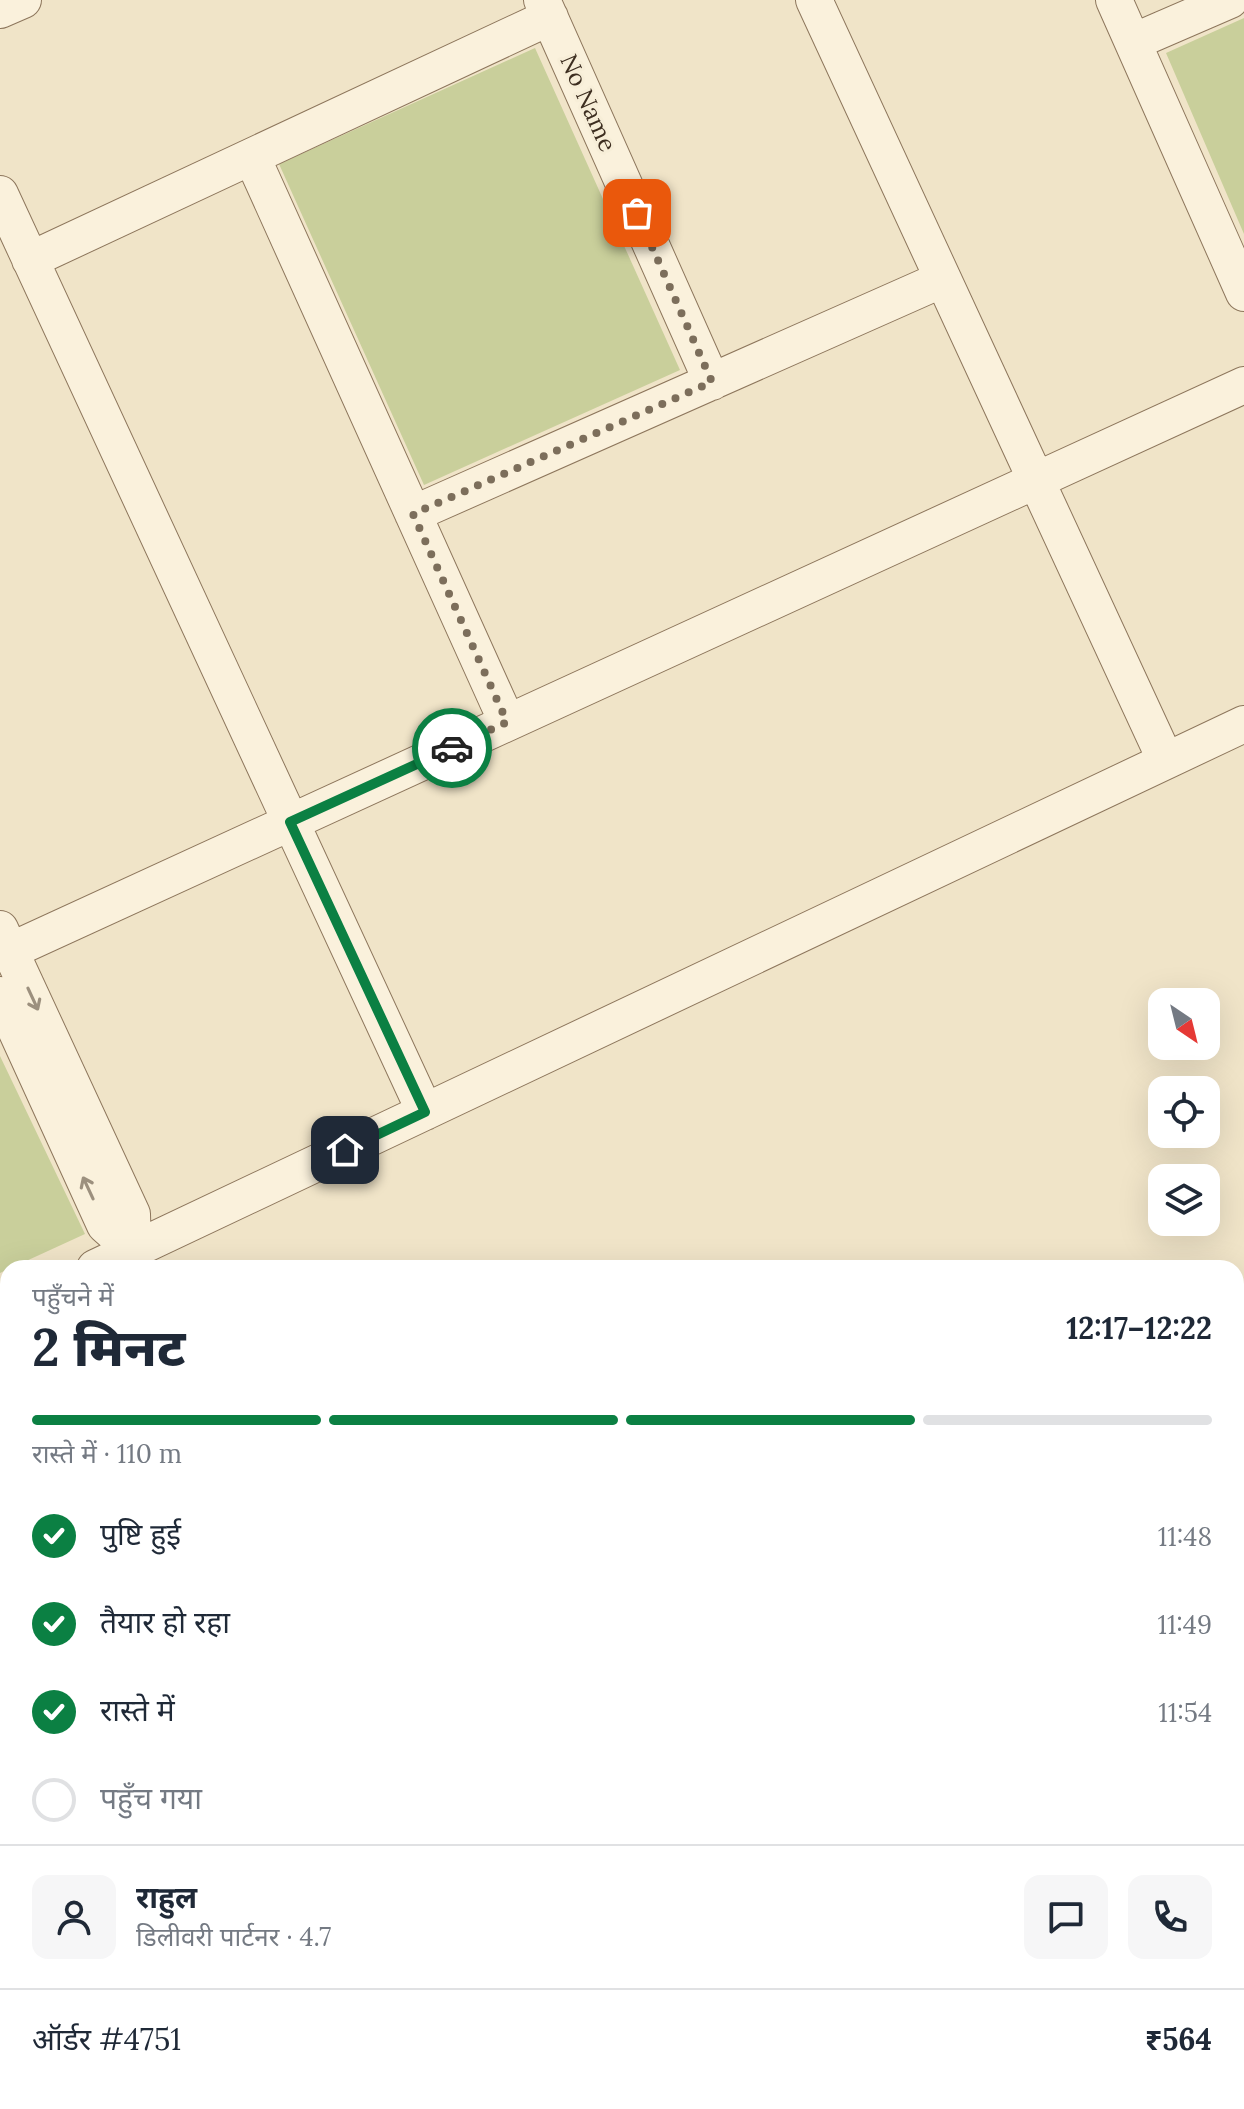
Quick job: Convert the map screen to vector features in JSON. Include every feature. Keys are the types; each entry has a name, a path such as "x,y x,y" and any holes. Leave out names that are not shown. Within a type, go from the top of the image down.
{"street":[{"path":"0,10 23,0"},
{"path":"814,0 1165,759"},
{"path":"1114,0 1244,293"},
{"path":"1133,42 1230,0"},
{"path":"30,260 252,157 546,9"},
{"name":"No Name","path":"546,9 712,382"},
{"path":"252,157 507,722"},
{"path":"0,194 425,1112"},
{"path":"413,514 943,279"},
{"path":"133,1250 132,1214 5,940 290,822 1244,385"},
{"path":"112,1260 1244,724"},
{"path":"0,995 105,1225 133,1250"}],"green space":[{"path":"1244,18 1244,234 1166,53"},
{"path":"535,48 680,370 424,485 279,164"},
{"path":"0,1056 85,1234 28,1260 0,1260"}],"way so far":[{"path":"452,748 507,722 413,514 712,382 637,213"}],"route":[{"path":"345,1150 425,1112 290,822 452,748"}]}
